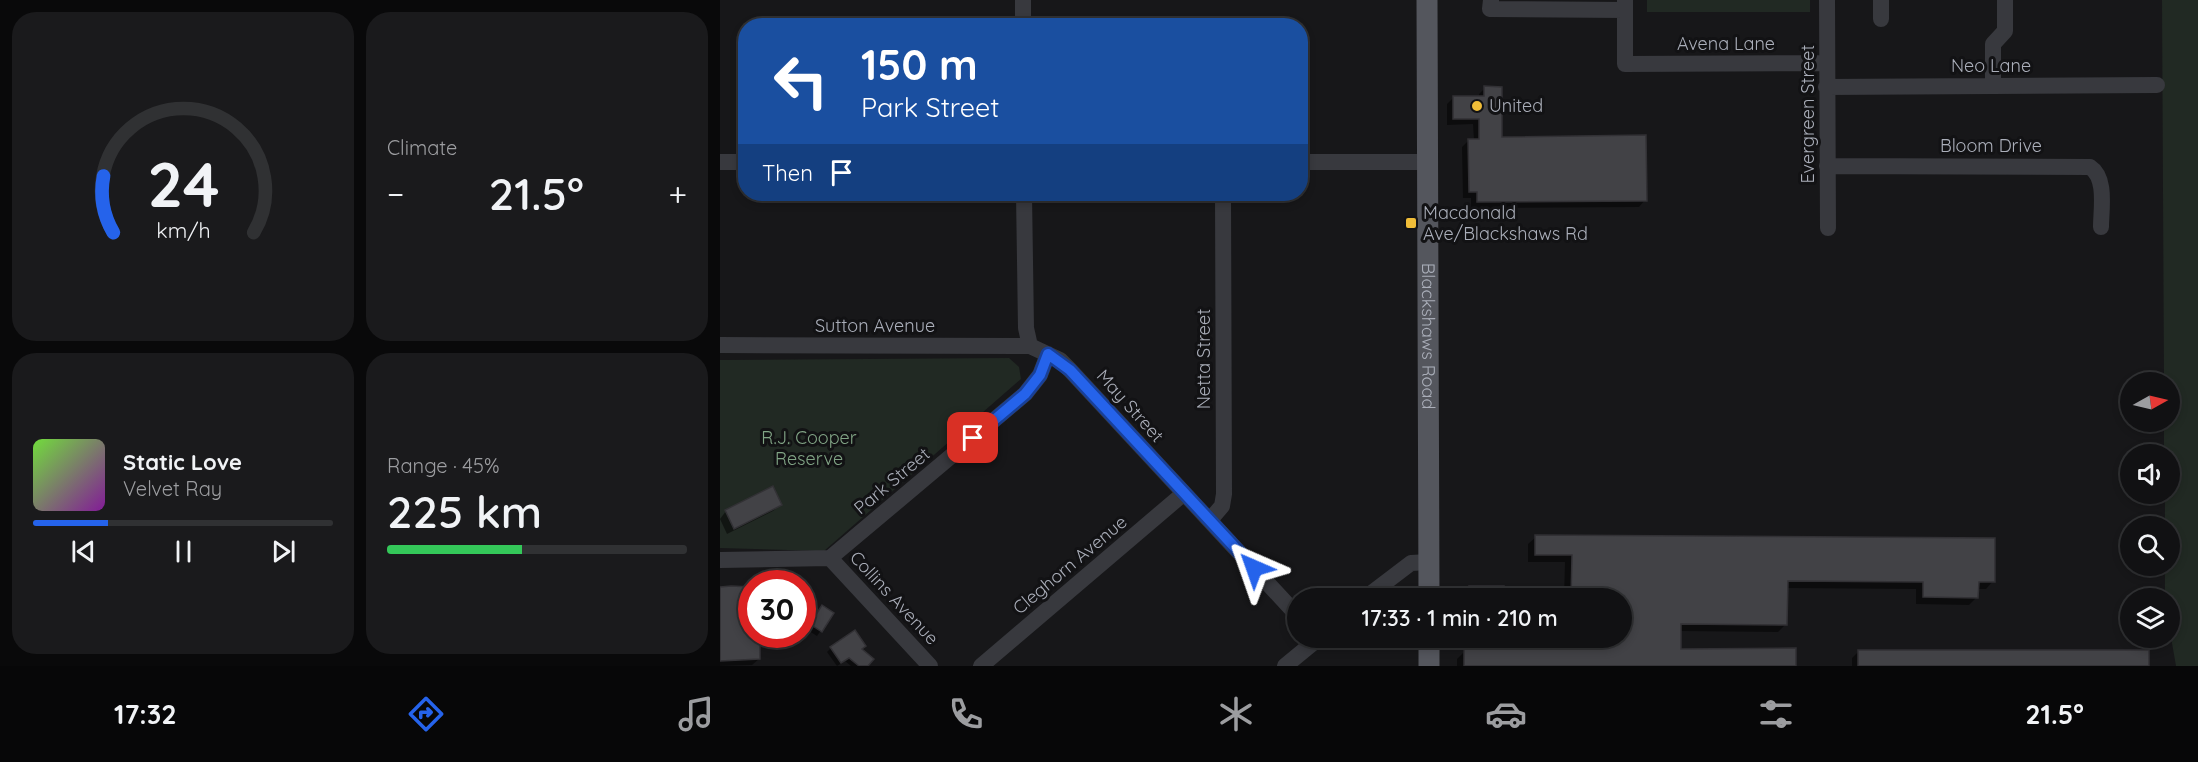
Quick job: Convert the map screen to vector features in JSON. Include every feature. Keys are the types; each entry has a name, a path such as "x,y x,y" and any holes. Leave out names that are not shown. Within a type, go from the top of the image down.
{"main road":[{"name":"Blackshaws Road","path":"1427,0 1429,588"},
{"path":"1429,648 1429,666"}],"street":[{"path":"1023,0 1023,18"},
{"name":"Evergreen Street","path":"1827,0 1828,228"},
{"path":"1881,0 1881,19"},
{"path":"1993,86 1993,44 2005,31 2005,0"},
{"path":"1491,5 1625,5"},
{"name":"Avena Lane","path":"1625,5 1625,64 1827,63"},
{"name":"Neo Lane","path":"1826,87 2157,85"},
{"path":"720,162 738,162"},
{"path":"1308,162 1427,162"},
{"name":"Bloom Drive","path":"1827,166 2090,167 2098,175 2101,186 2101,227"},
{"path":"1024,201 1026,328 1030,346"},
{"name":"Netta Street","path":"1210,520 1222,506 1224,494 1223,201"},
{"name":"Sutton Avenue","path":"720,345 1030,346"},
{"name":"May Street","path":"1030,346 1048,354 1070,370 1287,604"},
{"name":"Park Street","path":"830,558 1025,394 1040,375 1048,354"},
{"name":"Cleghorn Avenue","path":"981,666 1184,494"},
{"name":"Collins Avenue","path":"720,560 830,558 930,666"},
{"path":"1378,588 1411,563 1429,562"},
{"path":"1285,666 1306,648"}],"green space":[{"path":"1647,0 1810,0 1810,12 1647,12"},
{"path":"2162,0 2198,0 2198,666 2176,666 2173,648 2180,648 2180,588 2165,588 2165,576 2180,576 2180,516 2165,516 2165,504 2180,504 2180,444 2164,444 2164,432 2180,432 2180,372 2164,372"},
{"name":"R.J. Cooper Reserve","path":"1009,358 1019,367 1021,379 824,551 720,548 720,360"}],"building":[{"path":"1484,86 1502,87 1502,137 1646,135 1647,201 1477,202 1477,192 1469,192 1468,139 1479,139 1479,119 1453,119 1453,96 1484,96"},
{"path":"773,486 782,505 734,529 725,510"},
{"path":"1535,535 1995,538 1995,582 1979,582 1978,598 1923,597 1923,582 1788,581 1787,625 1681,624 1681,649 1796,648 1796,666 1464,666 1464,649 1470,648 1632,648 1632,588 1571,588 1572,555 1535,555"},
{"path":"738,586 738,648 760,648 760,659 720,661 720,587"},
{"path":"1469,586 1504,586 1504,588 1469,588"},
{"path":"822,605 834,613 822,632 816,628 816,614"},
{"path":"855,630 866,646 862,649 874,659 868,666 859,666 849,658 841,663 830,647"},
{"path":"1858,650 2149,650 2149,666 1858,666"}],"place":[{"name":"United","path":"1477,106"},
{"name":"Macdonald Ave/Blackshaws Rd","path":"1411,223"}],"route":[{"path":"973,438 1025,394 1040,375 1048,354 1060,360 1070,370 1254,568"}]}
